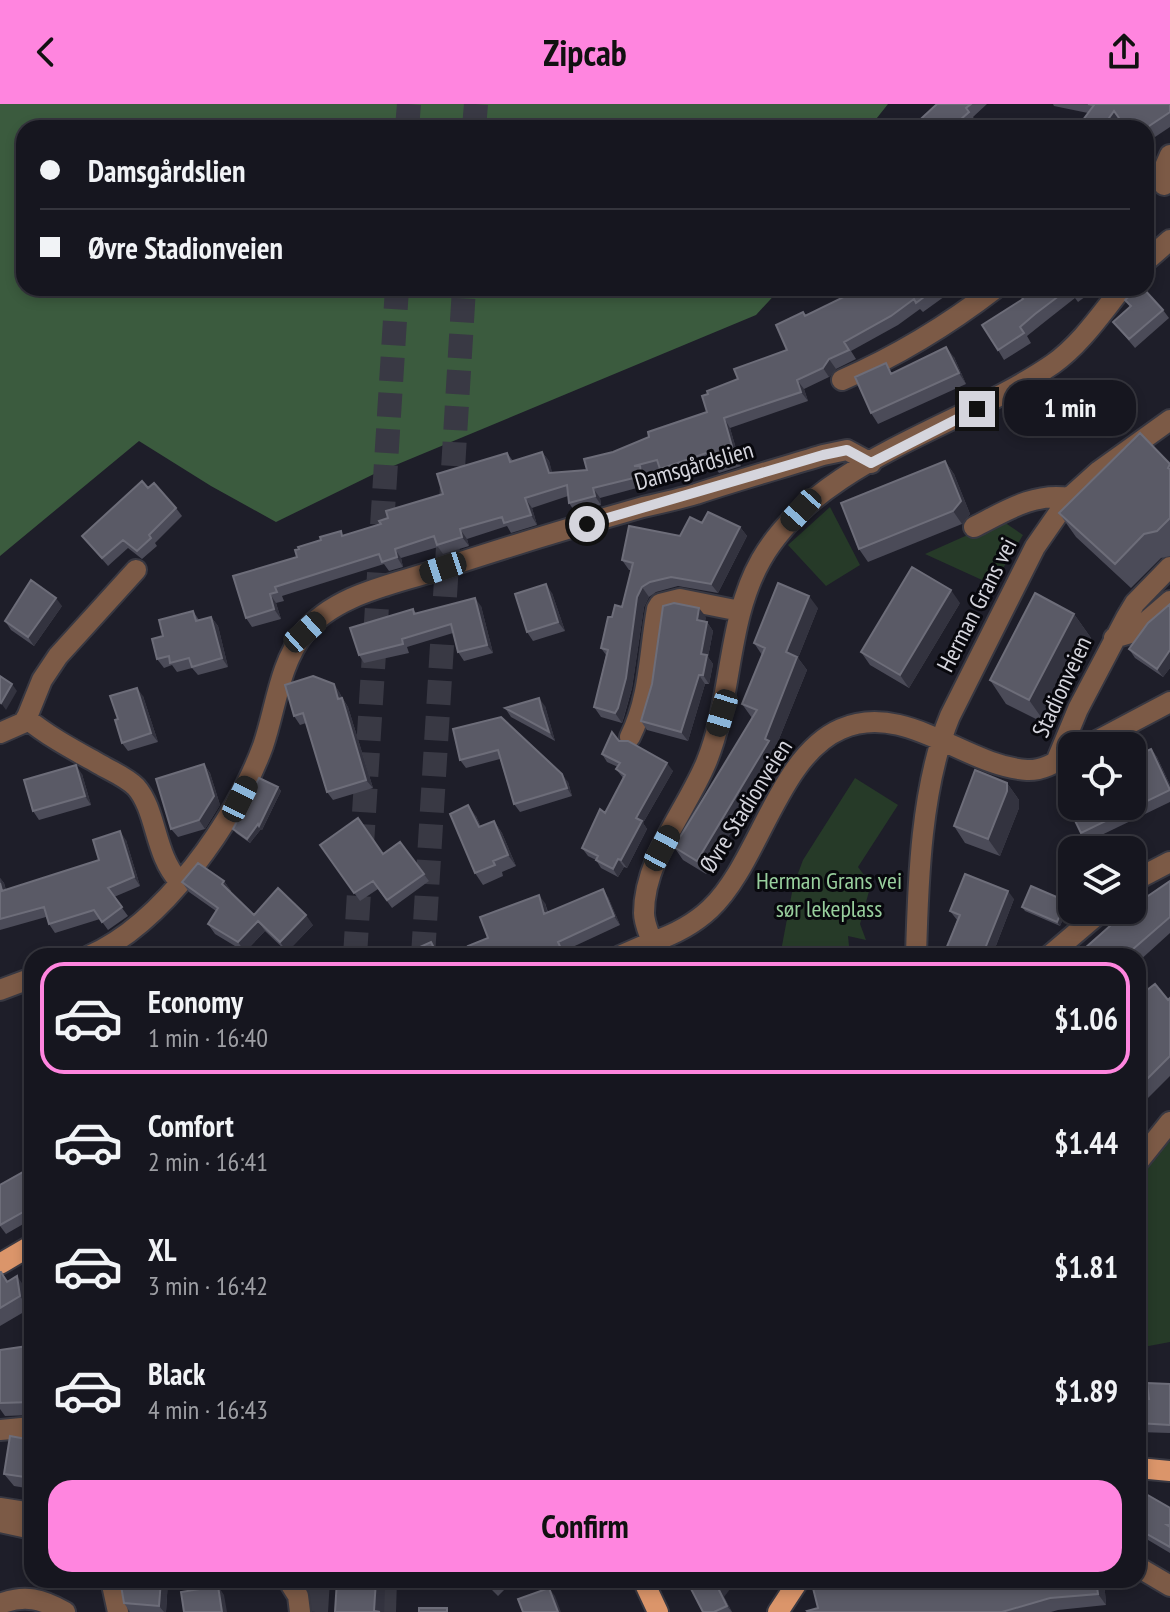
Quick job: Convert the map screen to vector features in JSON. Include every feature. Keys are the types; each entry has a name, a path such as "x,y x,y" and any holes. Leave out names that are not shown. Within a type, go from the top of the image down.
{"main road":[{"path":"0,1264 24,1250"},
{"path":"1146,1469 1170,1471"},
{"path":"647,1588 658,1612"},
{"path":"778,1612 794,1588"}],"street":[{"path":"1160,188 1170,155"},
{"path":"1154,254 1170,240"},
{"path":"842,380 875,366 937,330 985,296"},
{"name":"Øvre Stadionveien","path":"652,942 644,916 646,890 662,848 711,751 722,713 740,611 760,563 801,510 836,482 1002,397 1055,363 1075,346 1116,296"},
{"name":"Herman Grans vei","path":"916,948 918,880 941,740 1035,547 1069,498 1099,471 1170,420"},
{"name":"Damsgårdslien","path":"105,948 134,928 196,864 240,799 264,743 284,668 305,632 328,611 360,596 499,550 823,455 847,450 871,463"},
{"name":"Herman Grans vei","path":"974,527 1021,503 1052,496 1069,498"},
{"path":"1114,638 1135,603 1170,567"},
{"path":"0,733 25,722 42,680 58,656 136,570"},
{"path":"630,737 638,724 648,681 655,619 660,604 680,599 740,611"},
{"name":"Stadionveien","path":"1071,732 1078,709 1114,638 1134,632 1170,601"},
{"name":"Stadionveien","path":"1113,732 1170,702"},
{"path":"26,718 48,736 137,788 162,856 179,881"},
{"name":"Øvre Stadionveien","path":"638,948 689,925 712,908 748,855 789,782 809,752 822,740 854,724 872,723 897,726 941,740"},
{"path":"941,740 975,756 1029,770 1058,760"},
{"path":"1146,874 1170,862"},
{"path":"1058,948 1087,924"},
{"path":"0,990 24,981"},
{"path":"1146,1152 1170,1122"},
{"path":"0,1430 24,1428"},
{"path":"0,1508 24,1512"},
{"path":"0,1522 24,1527"},
{"path":"1146,1572 1170,1586"},
{"path":"113,1588 118,1612"},
{"path":"293,1588 298,1596 300,1612"},
{"path":"0,1604 28,1597 65,1612"}],"green space":[{"path":"0,104 888,104 875,120 16,120 16,296 774,296 756,315 374,474 276,522 139,441 0,556"},
{"path":"830,507 860,565 826,586 788,545"},
{"path":"1001,520 1023,535 993,585 925,554"},
{"name":"Herman Grans vei sør lekeplass","path":"855,778 898,805 858,867 871,884 860,924 866,940 848,936 849,948 782,948 793,887 803,860"},
{"path":"1170,1135 1170,1342 1146,1346 1146,1162"}],"building":[{"path":"937,104 971,104 966,108 969,112 960,120 920,120"},
{"path":"1088,104 1170,104 1170,112 1154,123 1154,120 1120,120 1114,111 1108,120 1083,120 1094,105"},
{"path":"846,296 925,296 916,303 914,299 891,316 844,342 849,350 829,359 823,368 797,380 801,392 724,418 735,457 712,464 709,452 660,469 657,460 634,466 640,466 642,476 593,488 595,496 569,503 567,485 525,498 531,515 504,523 502,517 460,529 462,537 437,545 434,536 395,549 397,557 382,562 379,554 275,587 277,592 270,594 274,609 246,618 233,576 297,557 295,550 298,547 321,540 320,537 341,531 342,536 381,524 379,521 388,518 386,511 443,494 437,474 507,453 510,462 542,452 549,473 587,470 584,459 613,452 649,437 648,432 707,412 702,396 708,394 707,391 738,379 734,369 787,350 776,325 803,312 805,316"},
{"path":"1021,296 1059,296 1020,327 1024,333 998,350 982,325 1023,299"},
{"path":"1129,296 1150,296 1163,310 1129,339 1113,322 1131,306 1125,300"},
{"path":"946,347 959,373 871,413 855,377 886,363 891,374"},
{"path":"1140,433 1170,464 1170,518 1157,531 1144,534 1115,564 1059,513"},
{"path":"945,461 961,501 953,511 859,549 841,503"},
{"path":"142,481 148,488 154,483 176,508 137,551 123,540 102,558 82,536"},
{"path":"708,512 740,527 711,584 671,577 642,587 637,597 626,678 618,708 615,713 594,707 608,650 601,648 608,617 612,617 615,605 622,607 633,563 622,560 629,526 680,536 690,517 702,523"},
{"path":"912,567 951,590 900,675 861,652"},
{"path":"31,580 56,598 28,637 5,621"},
{"path":"778,583 809,596 786,652 797,657 765,739 769,741 697,861 674,847 757,710 742,704 765,648 754,643"},
{"path":"546,584 558,622 527,632 515,594"},
{"path":"1035,593 1074,614 1029,700 990,680"},
{"path":"475,598 487,645 458,652 451,624 402,639 403,644 359,655 350,628 413,609 414,614"},
{"path":"674,603 699,608 697,620 707,622 701,654 707,655 703,675 699,675 681,732 641,721 652,684 663,606"},
{"path":"1170,604 1170,650 1157,669 1129,649 1148,623"},
{"path":"193,611 196,621 211,617 222,658 192,667 189,658 170,663 169,656 157,659 152,639 163,636 159,620"},
{"path":"0,676 12,684 1,703 0,702"},
{"path":"313,676 334,684 338,699 342,698 366,780 327,792 303,713 294,716 285,685"},
{"path":"137,688 151,733 122,743 110,696"},
{"path":"539,698 549,732 505,708"},
{"path":"501,717 562,774 567,788 514,804 498,750 460,760 453,729"},
{"path":"612,732 619,741 628,741 667,763 636,818 642,821 613,869 582,848 600,809 605,813 625,775 616,769 620,763 602,754"},
{"path":"1151,749 1170,790 1146,802 1146,751"},
{"path":"204,764 214,796 199,820 171,829 156,779"},
{"path":"76,765 85,796 33,811 24,780"},
{"path":"975,770 1007,783 1007,791 988,839 954,826"},
{"path":"259,778 278,787 259,826 247,839 233,829"},
{"path":"468,805 479,827 494,821 508,855 493,861 495,865 475,873 450,814"},
{"path":"358,818 383,854 400,842 424,874 387,900 373,881 354,893 320,845"},
{"path":"1075,820 1108,820 1081,833"},
{"path":"120,831 134,877 108,888 122,907 102,922 94,910 49,924 44,907 0,919 0,883 2,891 99,860 93,840"},
{"path":"198,863 224,881 222,884 254,915 278,888 306,915 280,942 258,921 238,942 208,924 218,908 182,882"},
{"path":"965,874 1008,891 985,948 946,948 960,915 950,911"},
{"path":"1170,881 1170,917 1134,948 1085,948 1112,924 1146,924 1146,897"},
{"path":"1031,886 1058,898 1058,920 1057,922 1022,907"},
{"path":"603,889 614,916 558,942 561,948 468,946 488,938 480,917 539,895 544,914"},
{"path":"431,942 434,948 418,948"},
{"path":"1155,984 1168,1000 1170,998 1170,1056 1146,1080 1146,991"},
{"path":"24,1172 24,1212 0,1225 0,1185"},
{"path":"0,1272 7,1282 17,1276 20,1296 0,1308"},
{"path":"24,1347 24,1402 0,1403 0,1350"},
{"path":"1147,1383 1170,1384 1170,1425 1146,1424 1146,1399 1149,1399"},
{"path":"10,1436 24,1439 24,1477 4,1474"},
{"path":"1146,1494 1170,1508 1170,1525 1167,1525 1170,1527 1170,1547 1146,1534"},
{"path":"121,1588 160,1588 159,1606 124,1603"},
{"path":"218,1588 222,1612 184,1612 181,1592"},
{"path":"336,1588 375,1588 374,1611 380,1612 335,1612"},
{"path":"549,1588 558,1612 523,1612 518,1599"},
{"path":"691,1588 718,1588 727,1606 714,1612 703,1612"},
{"path":"813,1588 1097,1588 1098,1594 1050,1598 1002,1612 807,1611 818,1608"},
{"path":"419,1608 447,1608 447,1612 419,1612"}],"tunnel":[{"path":"408,120 409,104"},
{"path":"475,120 476,104"},
{"path":"356,948 396,296"},
{"path":"451,502 464,296"},
{"path":"423,948 448,547"},
{"path":"316,1612 318,1588"},
{"path":"384,1612 385,1588"}],"route":[{"path":"587,524 823,455 847,450 871,463 977,409"}]}
